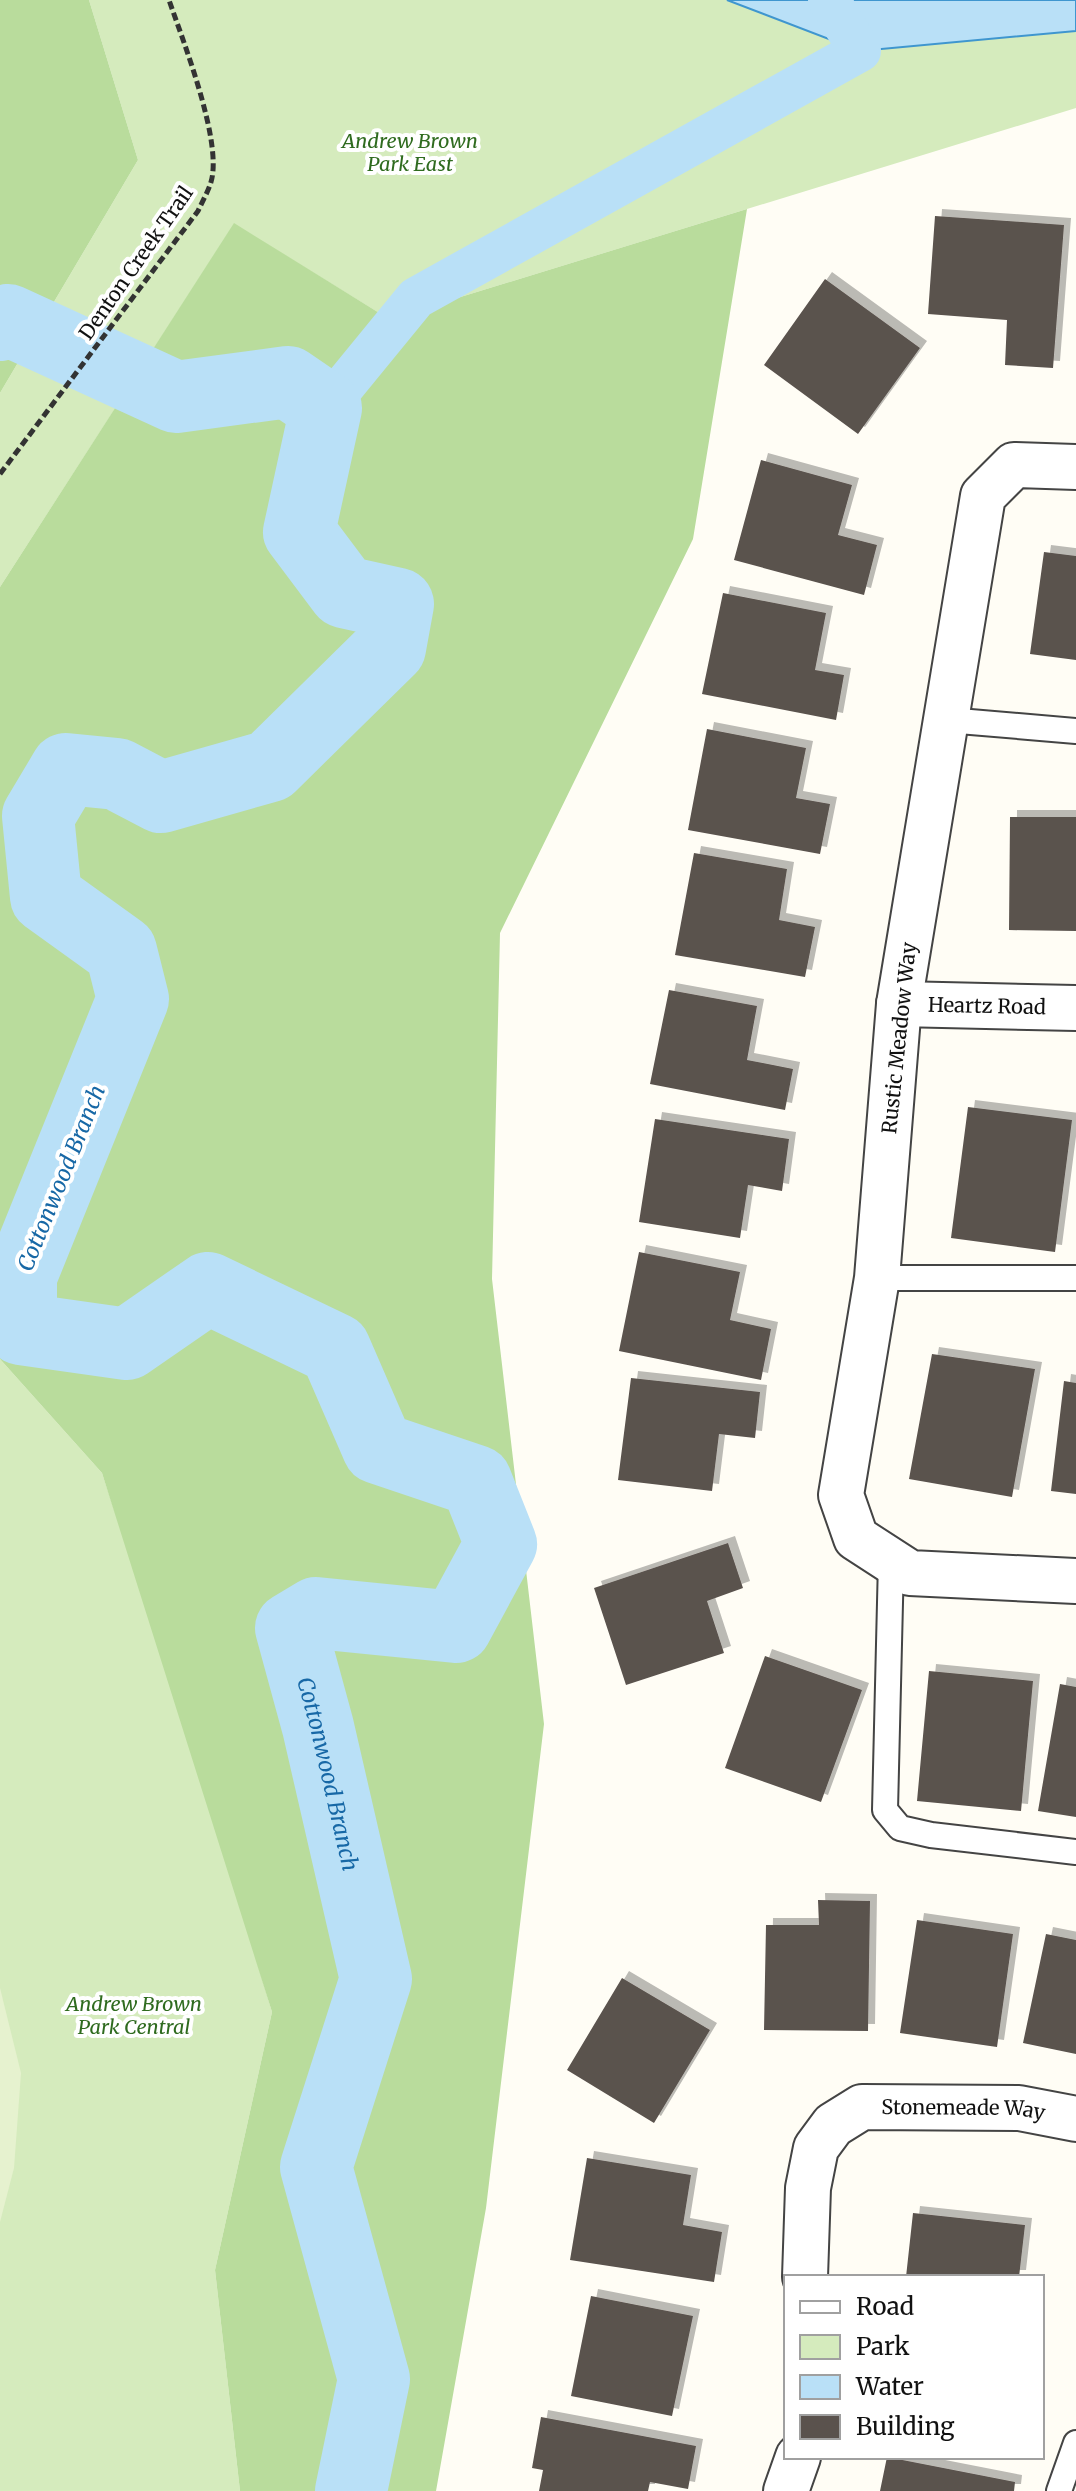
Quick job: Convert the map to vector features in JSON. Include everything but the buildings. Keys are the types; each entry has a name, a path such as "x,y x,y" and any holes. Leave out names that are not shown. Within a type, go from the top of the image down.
{"street":[{"name":"Rustic Meadow Way","path":"1076,467 1014,465 983,496 899,1004 877,1278 841,1495 856,1538 910,1573 1076,1581"},
{"name":"Heartz Road","path":"899,1004 1076,1008"},
{"name":"Stonemeade Way","path":"805,2275 808,2188 816,2148 833,2125 862,2107 1019,2108 1076,2119"},
{"path":"786,2491 797,2459"}],"lane":[{"path":"947,720 1076,731"},
{"path":"877,1278 1076,1278"},
{"path":"891,1561 885,1810 900,1828 931,1835 1076,1852"},
{"path":"1059,2491 1076,2443"}],"path":[{"name":"Denton Creek Trail","path":"0,474 198,211 212,181 213,149 196,76 169,0"}],"green space":[{"path":"0,0 89,0 138,160 0,393"},
{"name":"Andrew Brown Park East","path":"89,0 1076,0 1076,108 389,319 234,224 0,587 0,393 138,160"},
{"path":"747,209 693,539 500,933 492,1279 544,1724 486,2208 436,2491 240,2491 215,2270 272,2012 102,1473 0,1359 0,587 234,223 389,319"},
{"name":"Andrew Brown Park Central","path":"0,1359 102,1473 188,1733 272,2012 215,2270 240,2491 0,2491"},
{"path":"0,1988 21,2073 14,2168 0,2222"}],"water":[{"path":"727,0 1076,0 1076,31 860,51"}],"waterway":[{"path":"326,408 416,298 860,51 829,0"},
{"name":"Cottonwood Branch","path":"0,325 8,320 176,397 288,382 326,408 299,532 344,592 398,604 390,648 270,766 161,797 117,774 66,769 38,816 46,897 121,951 133,999 21,1276 21,1329 127,1344 208,1288 335,1349 378,1448 476,1481 501,1544 456,1627 316,1613 291,1628 318,1727 376,1979 316,2167 374,2379 351,2491"}]}
